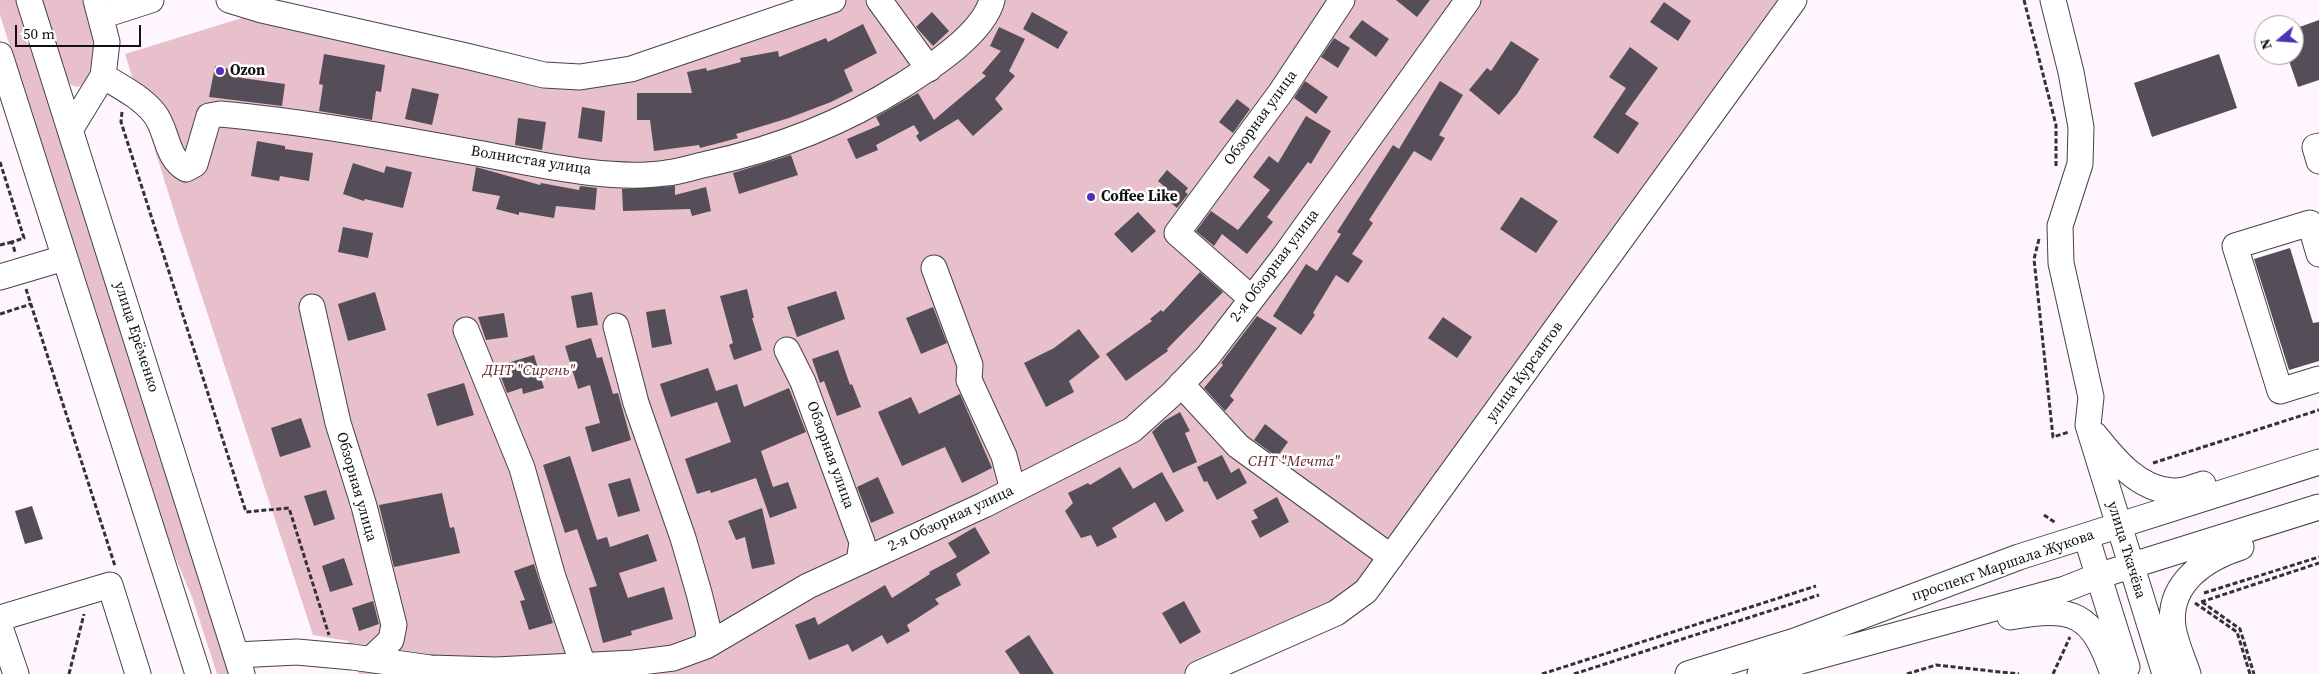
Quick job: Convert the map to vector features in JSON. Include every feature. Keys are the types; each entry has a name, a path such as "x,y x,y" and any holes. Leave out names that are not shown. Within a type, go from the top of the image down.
{"street":[{"name":"улица Ерёменко","path":"29,0 239,665"},
{"path":"70,130 104,76 107,42 99,8 151,0"},
{"path":"229,0 262,10 544,75 580,77 631,69 833,0"},
{"path":"879,0 929,69"},
{"name":"Волнистая улица","path":"104,76 139,98 156,114 176,164 186,169 195,164 209,116 220,114 376,135 615,175 657,174 730,159 807,134 868,107 929,69 972,32 992,0"},
{"name":"Обзорная улица","path":"1251,298 1177,233 1281,92 1342,0"},
{"name":"2-я Обзорная улица","path":"239,665 298,652 371,659 430,668 496,670 585,670 673,658 706,646 808,586 1013,490 1132,430 1208,356 1283,258 1468,0"},
{"name":"улица Курсантов","path":"1198,674 1336,613 1366,591 1794,0"},
{"path":"2053,0 2071,72 2081,127 2080,164 2060,226 2061,263 2091,397 2088,426 2126,470 2142,481 2172,492 2185,490 2253,469 2293,470"},
{"path":"0,55 198,674"},
{"path":"2319,146 2315,147 2319,161"},
{"path":"2319,254 2314,221 2235,246 2280,391 2319,379"},
{"path":"10,274 64,258"},
{"path":"934,268 970,365 969,380 1004,456 1013,490"},
{"name":"Обзорная улица","path":"312,307 338,423 364,506 394,625 391,640 371,659"},
{"path":"616,326 636,403 683,538 699,593 709,633 706,646"},
{"path":"466,330 522,468 552,574 585,670"},
{"name":"Обзорная улица","path":"787,350 803,382 862,542 859,562"},
{"path":"1181,384 1238,446 1390,557"},
{"name":"улица Ткачёва","path":"2088,426 2165,674"},
{"name":"проспект Маршала Жукова","path":"1688,674 1796,641 2019,557 2319,462"},
{"path":"1760,674 2065,589 2098,576 2315,508"},
{"path":"2188,674 2173,627 2172,615 2177,599 2190,576 2203,564 2221,554 2286,532 2315,508"},
{"path":"2086,536 2129,674"},
{"path":"0,618 110,585 138,674"},
{"path":"1911,631 1927,636 2037,612 2058,613 2079,618 2092,628 2105,651 2113,674"},
{"path":"0,626 16,674"}],"path":[{"path":"126,90 121,122 246,512 289,508 335,656"},
{"path":"0,162 24,238 0,245"},
{"path":"12,242 10,274 31,304 117,572"},
{"path":"0,314 31,304"},
{"path":"2142,481 2150,464 2319,410"},
{"path":"2044,515 2061,527"},
{"path":"2203,594 2319,557"},
{"path":"2201,602 2319,563"},
{"path":"1542,674 1816,586"},
{"path":"69,674 90,591"},
{"path":"1574,674 1819,595"},
{"path":"2194,596 2240,629 2254,674"},
{"path":"2194,602 2237,632 2250,674"},
{"path":"1907,674 1936,665 2020,674"}],"green space":[{"path":"0,0 18,0 232,674 217,674 192,597 163,528 0,15"},
{"path":"40,0 82,0 93,43 92,64 83,86 77,87 72,85 65,77"},
{"name":"ДНТ \"Сирень\"","path":"839,0 1796,0 1393,572 1232,674 359,674 348,641 313,635 178,224 125,54 255,14 550,87"}],"building":[{"path":"1396,0 1430,0 1417,17"},
{"path":"1664,2 1691,21 1678,41 1650,22"},
{"path":"932,12 949,31 933,46 916,27"},
{"path":"1032,12 1068,32 1058,49 1023,29"},
{"path":"1362,20 1389,39 1376,57 1349,37"},
{"path":"2319,20 2319,80 2298,87 2290,65 2304,65 2304,25"},
{"path":"863,24 877,53 844,70 853,91 831,102 789,118 736,134 738,138 700,148 699,145 654,151 650,120 637,120 637,93 692,93 687,72 706,68 707,71 741,62 740,58 778,51 779,57 826,38 828,42"},
{"path":"999,27 1025,39 1009,71 1015,76 995,99 1003,109 973,136 958,119 920,142 916,136 919,133 914,125 876,145 878,150 856,159 847,139 880,125 876,117 918,93 934,120 986,76 982,73 1001,51 990,46"},
{"path":"1334,38 1350,48 1338,68 1321,57"},
{"path":"1511,41 1539,59 1517,94 1499,115 1469,90 1487,68 1491,71"},
{"path":"1630,47 1658,68 1625,114 1639,123 1618,154 1593,137 1626,88 1609,77"},
{"path":"324,54 385,65 381,92 376,91 372,120 319,111 323,85 319,84"},
{"path":"2219,54 2237,108 2152,137 2134,83"},
{"path":"215,66 243,72 242,78 285,84 282,106 209,97"},
{"path":"1305,81 1328,97 1316,114 1294,98"},
{"path":"1440,81 1463,95 1439,135 1445,138 1431,161 1414,151 1369,220 1373,223 1352,254 1363,261 1348,283 1336,275 1313,313 1315,315 1301,335 1273,316 1306,264 1317,271 1341,234 1337,232 1393,145 1399,149"},
{"path":"412,88 439,94 432,125 405,119"},
{"path":"1237,99 1250,109 1233,133 1219,122"},
{"path":"582,107 605,111 602,142 578,138"},
{"path":"1306,116 1331,131 1311,164 1308,162 1267,217 1273,222 1247,254 1222,234 1214,246 1196,231 1211,211 1238,230 1270,190 1253,177 1269,156 1278,163"},
{"path":"518,118 546,122 542,150 515,145"},
{"path":"257,141 285,146 285,149 313,153 309,181 280,176 279,181 251,176"},
{"path":"791,155 798,175 739,194 733,173"},
{"path":"353,163 384,173 386,166 412,172 403,208 365,199 364,201 343,194"},
{"path":"476,167 540,185 541,183 579,190 580,186 597,188 595,210 556,206 554,218 519,212 519,215 496,209 500,196 472,191"},
{"path":"1167,170 1188,188 1185,192 1188,194 1177,208 1160,194 1166,188 1158,181"},
{"path":"675,186 675,195 706,187 711,211 692,216 690,209 623,211 622,189"},
{"path":"1521,197 1558,221 1536,253 1500,229"},
{"path":"1138,212 1156,231 1132,253 1114,234"},
{"path":"343,227 373,233 368,258 338,252"},
{"path":"2290,248 2313,323 2319,322 2319,361 2289,370 2254,259"},
{"path":"1200,272 1223,292 1167,349 1168,351 1126,381 1106,354 1152,321 1150,319 1161,310 1163,312"},
{"path":"747,289 754,318 752,318 762,350 734,360 729,345 733,343 720,296"},
{"path":"836,291 845,319 797,337 787,307"},
{"path":"375,292 386,330 348,341 338,304"},
{"path":"592,292 598,325 577,328 571,296"},
{"path":"933,307 947,343 921,354 906,318"},
{"path":"665,309 672,344 652,348 646,312"},
{"path":"504,313 508,337 486,340 478,317"},
{"path":"1257,316 1277,328 1230,396 1234,400 1225,411 1204,388 1223,365 1221,363"},
{"path":"1443,317 1472,337 1457,358 1428,338"},
{"path":"1079,329 1100,357 1069,381 1074,392 1046,407 1024,363 1054,348"},
{"path":"591,338 597,358 602,357 613,394 618,393 631,440 592,452 585,427 600,423 590,385 578,389 565,346"},
{"path":"838,350 850,385 852,384 861,407 837,416 824,381 820,383 812,359"},
{"path":"534,355 544,388 523,394 522,388 507,393 497,366"},
{"path":"708,368 716,391 737,384 744,407 789,388 806,432 761,451 773,487 788,482 797,508 770,518 756,478 711,493 710,490 697,494 685,459 731,442 717,402 671,417 660,384"},
{"path":"464,383 474,415 437,426 427,394"},
{"path":"960,394 992,468 962,483 945,447 902,466 878,412 911,397 919,414"},
{"path":"1180,412 1190,431 1185,433 1197,462 1173,473 1152,432 1164,421"},
{"path":"301,418 311,447 280,457 271,428"},
{"path":"1265,424 1288,442 1277,457 1254,440"},
{"path":"1222,455 1231,473 1239,468 1247,483 1217,500 1207,481 1204,482 1197,467"},
{"path":"570,456 597,540 607,537 610,547 648,534 657,561 619,573 628,598 664,587 673,619 631,631 632,635 603,643 589,588 597,586 577,529 565,533 543,465"},
{"path":"1120,467 1133,489 1162,472 1184,511 1166,522 1155,502 1112,528 1117,537 1097,547 1091,535 1081,538 1065,511 1073,503 1068,493 1088,483 1090,485"},
{"path":"878,477 894,513 871,523 857,487"},
{"path":"630,478 640,511 618,517 608,484"},
{"path":"326,490 335,519 314,526 304,496"},
{"path":"442,493 450,528 454,527 460,553 394,567 379,505"},
{"path":"1277,497 1289,522 1260,538 1251,521 1258,518 1253,510"},
{"path":"32,506 43,539 25,544 15,511"},
{"path":"762,508 775,564 752,569 745,537 736,540 728,521"},
{"path":"975,527 990,553 956,574 961,585 935,599 939,604 907,625 910,631 887,644 882,635 852,652 848,644 809,660 795,625 815,617 818,625 885,585 892,598 930,574 929,572 957,557 948,543"},
{"path":"344,558 353,585 330,592 322,566"},
{"path":"534,564 553,623 529,630 520,601 525,600 514,571"},
{"path":"373,601 379,624 359,631 352,608"},
{"path":"1184,601 1201,632 1180,644 1162,613"},
{"path":"1029,635 1054,674 1020,674 1005,651"}],"place":[{"name":"Ozon","path":"220,71"},
{"name":"Coffee Like","path":"1091,197"}],"park label":[{"name":"СНТ \"Мечта\"","path":"1294,462"}]}
